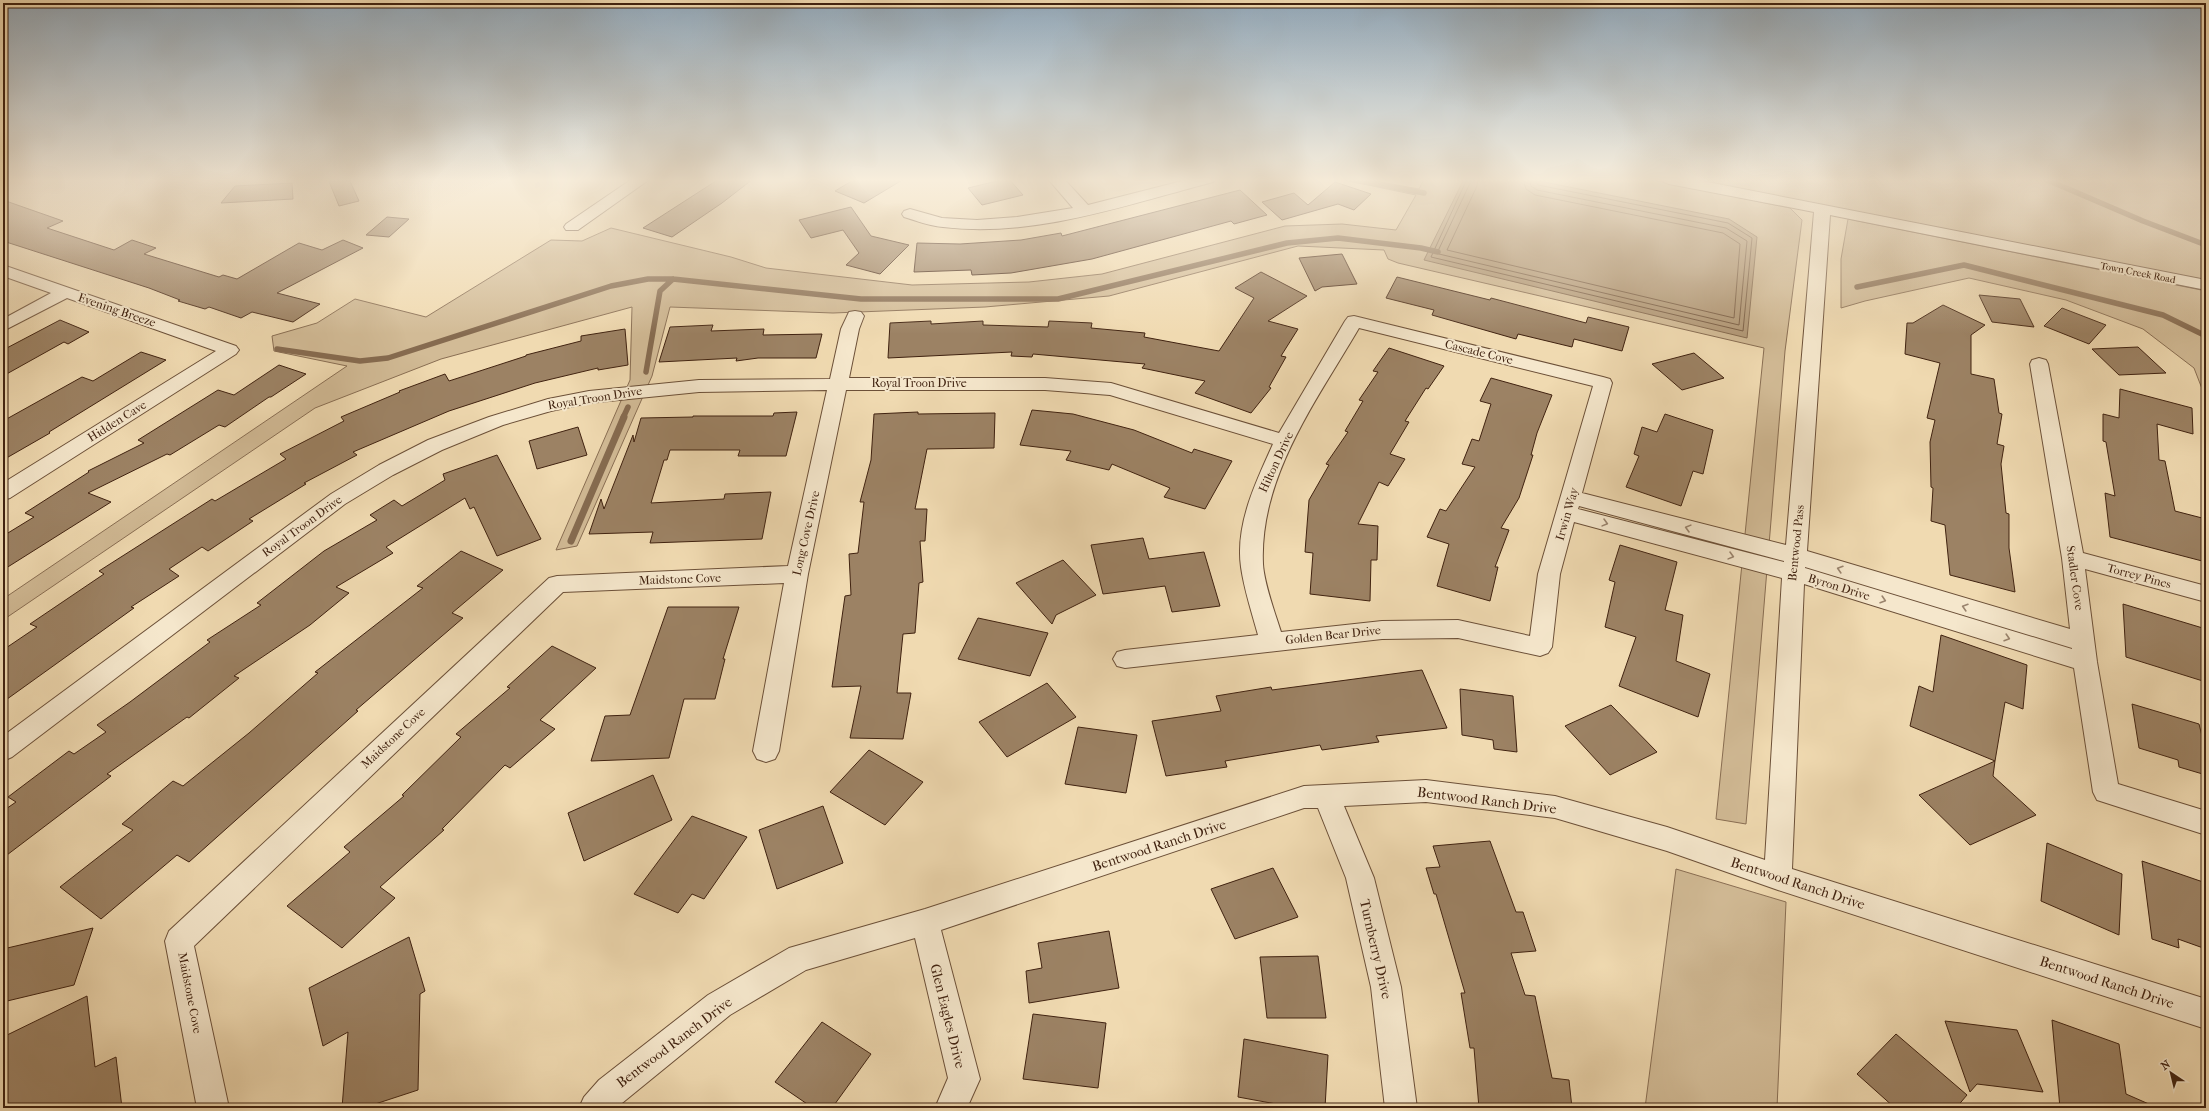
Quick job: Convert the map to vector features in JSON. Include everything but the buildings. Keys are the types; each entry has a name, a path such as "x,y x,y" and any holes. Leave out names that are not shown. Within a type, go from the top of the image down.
{"street":[{"name":"Bentwood Pass","path":"1778,877 1794,564 1820,231"},
{"name":"Town Creek Road","path":"1929,231 2206,285"},
{"name":"Evening Breeze","path":"3,270 230,350"},
{"path":"3,326 65,292"},
{"name":"Long Cove Drive","path":"766,751 797,574 850,329 855,316"},
{"name":"Cascade Cove","path":"1354,321 1603,383"},
{"name":"Hilton Drive","path":"1271,641 1252,566 1253,528 1262,491 1284,442 1354,321"},
{"name":"Hidden Cave","path":"3,493 230,350"},
{"name":"Stadler Cove","path":"2039,364 2073,558 2084,652 2106,792 2206,823"},
{"name":"Royal Troon Drive","path":"3,750 338,499 386,470 435,445 496,421 548,406 589,397 699,386 839,383 1045,384 1110,389 1284,442"},
{"name":"Irwin Way","path":"1540,647 1549,574 1570,505 1603,383"},
{"name":"Byron Drive","path":"1570,505 1794,564 2084,652"},
{"name":"Torrey Pines","path":"2073,558 2206,594"},
{"name":"Maidstone Cove","path":"213,1108 179,941 557,584 797,574"},
{"name":"Golden Bear Drive","path":"1125,659 1271,641 1382,630 1458,629 1540,647"},
{"name":"Bentwood Ranch Drive","path":"595,1108 610,1091 719,1005 798,958 924,922 1304,797 1426,791 1555,807 1667,839 1778,877 2206,1014"},
{"name":"Turnberry Drive","path":"1326,796 1360,878 1385,980 1401,1108"},
{"name":"Glen Eagles Drive","path":"924,922 964,1079 951,1108"}],"shaded area":[{"path":"605,231 623,231 731,257 766,268 912,285 1029,282 1102,274 1267,231 1801,231 1785,351 1746,824 1716,819 1764,348 1398,263 1388,259 1384,250 1298,246 1109,296 985,307 833,313 670,307 652,376 577,546 556,550 630,380 632,307 441,359 315,408 3,620 3,599 347,366 274,351 272,336 317,323 355,299 426,317 551,240 582,241"},
{"path":"1846,231 1907,231 2206,291 2206,399 2194,368 2143,329 2066,300 1969,278 1865,301 1841,308 1841,259"},
{"path":"1953,231 2206,231 2206,280"},
{"path":"1676,869 1786,902 1777,1108 1645,1108"}],"water":[{"path":"1438,231 1747,231 1757,237 1747,338 1424,260"}],"waterway":[{"path":"2169,231 2206,245"},
{"path":"673,279 861,299 1058,299 1287,243 1338,238 1421,248 1438,252"},
{"path":"1857,287 1964,265 2163,315 2206,336"},
{"path":"277,349 360,361 388,358 611,286 648,279 673,279"},
{"path":"646,372 660,291 673,279"},
{"path":"623,418 628,407"},
{"path":"571,541 624,417"}]}
